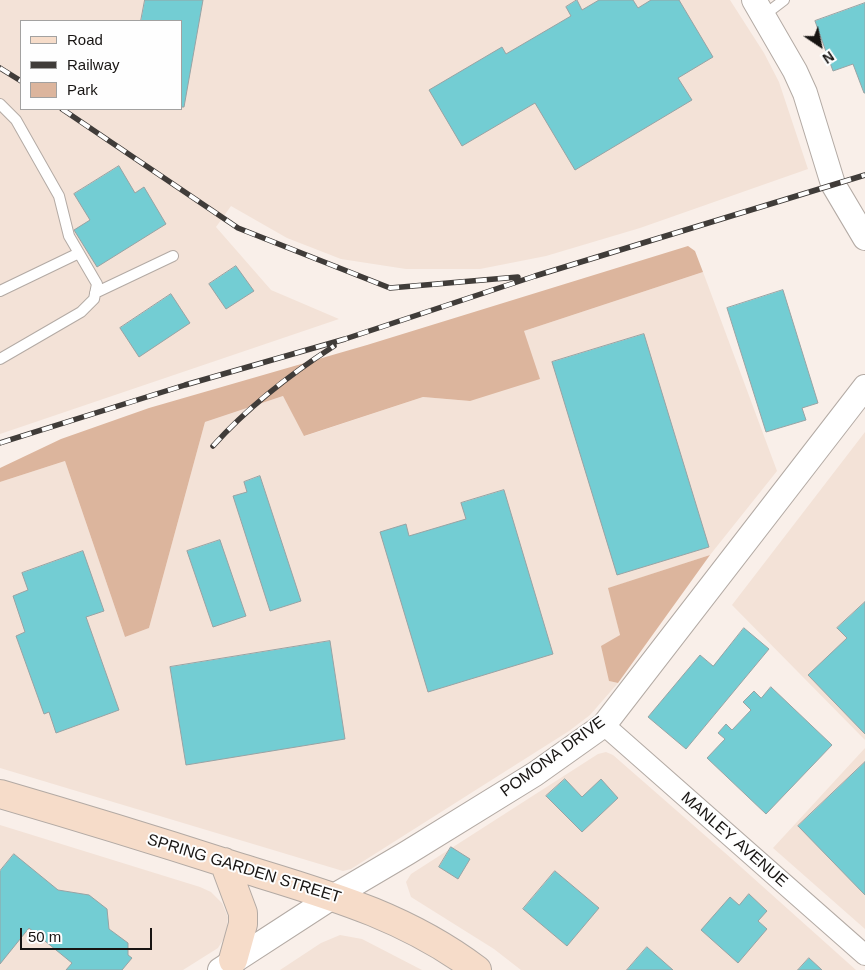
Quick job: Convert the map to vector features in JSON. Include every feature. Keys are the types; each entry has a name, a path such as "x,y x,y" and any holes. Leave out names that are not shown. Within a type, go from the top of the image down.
{"main road":[{"name":"SPRING GARDEN STREET","path":"0,794 334,896 408,926 452,951 477,970"},
{"path":"224,862 243,913 243,924 226,965"}],"street":[{"path":"758,8 795,71 805,93 833,184 865,238"},
{"name":"POMONA DRIVE","path":"226,965 334,896 407,854 528,778 604,725 865,387"},
{"name":"MANLEY AVENUE","path":"604,725 865,955"}],"lane":[{"path":"758,8 784,0"},
{"path":"0,104 16,120 59,196 69,236 97,284 94,299 81,312 0,359"},
{"path":"0,290 79,253"},
{"path":"95,292 173,256"}],"shaded area":[{"path":"0,0 730,0 764,53 779,82 808,169 640,228 546,256 480,269 406,269 341,259 287,238 231,206 216,227 271,290 339,319 0,434"},
{"path":"703,272 777,471 710,555 609,588 620,635 609,681 618,683 590,715 569,731 351,869 343,871 0,768 0,482 65,461 125,637 149,628 205,422 283,396 305,436 423,397 470,401 524,331"},
{"path":"865,432 865,740 732,605"},
{"path":"865,748 865,929 773,848"},
{"path":"606,752 613,755 856,970 521,970 494,949 411,897 406,882 411,874 598,754"},
{"path":"0,825 211,892 222,903 228,917 226,935 218,948 183,970 0,970"},
{"path":"340,935 362,939 422,970 280,970 321,943"}],"green space":[{"path":"688,246 695,251 703,272 524,331 540,379 470,401 423,397 304,436 283,396 205,422 149,628 125,637 65,461 0,482 0,468 61,439 149,408 367,345"},
{"path":"710,555 618,683 609,681 601,646 620,635 608,588"}],"building":[{"path":"145,0 203,0 184,107 182,107 182,20 141,20"},
{"path":"577,0 582,10 599,0 633,0 638,8 651,0 679,0 713,57 678,78 692,100 575,170 535,103 462,146 429,90 502,47 506,54 571,16 566,7"},
{"path":"865,3 864,93 853,64 833,71 815,21"},
{"path":"119,166 135,193 144,187 166,224 97,267 74,230 90,220 74,194"},
{"path":"236,266 254,291 226,309 209,284"},
{"path":"783,290 818,403 802,408 806,420 766,432 727,308"},
{"path":"171,294 190,323 139,357 120,328"},
{"path":"644,334 709,547 617,575 552,362"},
{"path":"260,476 301,601 270,611 233,496 247,492 244,482"},
{"path":"504,490 553,654 428,692 380,532 406,524 409,536 466,519 461,503"},
{"path":"220,540 246,616 213,627 187,551"},
{"path":"83,551 104,611 86,617 119,710 56,733 49,712 44,714 16,636 25,632 13,596 28,590 22,573"},
{"path":"865,602 865,734 808,675 847,638 837,628"},
{"path":"744,628 769,649 686,749 648,717 700,655 713,666"},
{"path":"330,641 345,739 186,765 170,667"},
{"path":"771,687 832,745 766,814 707,758 725,739 718,733 726,724 732,730 751,710 743,702 754,691 761,698"},
{"path":"865,762 865,895 798,826"},
{"path":"565,779 582,797 601,779 618,798 582,832 546,796"},
{"path":"451,847 470,859 458,879 439,867"},
{"path":"14,854 58,890 89,895 107,909 109,929 128,943 128,955 132,958 122,970 66,970 72,963 29,928 0,964 0,871"},
{"path":"555,871 599,908 567,946 523,909"},
{"path":"749,894 767,911 758,921 767,929 738,963 701,930 730,897 739,905"},
{"path":"647,947 673,970 627,970"},
{"path":"809,958 822,970 798,970"}],"railway":[{"path":"0,68 20,80"},
{"path":"63,110 238,228 390,288 518,277"},
{"path":"0,443 185,385 345,339 535,276 865,175"},
{"path":"213,446 270,392 334,346"}]}
